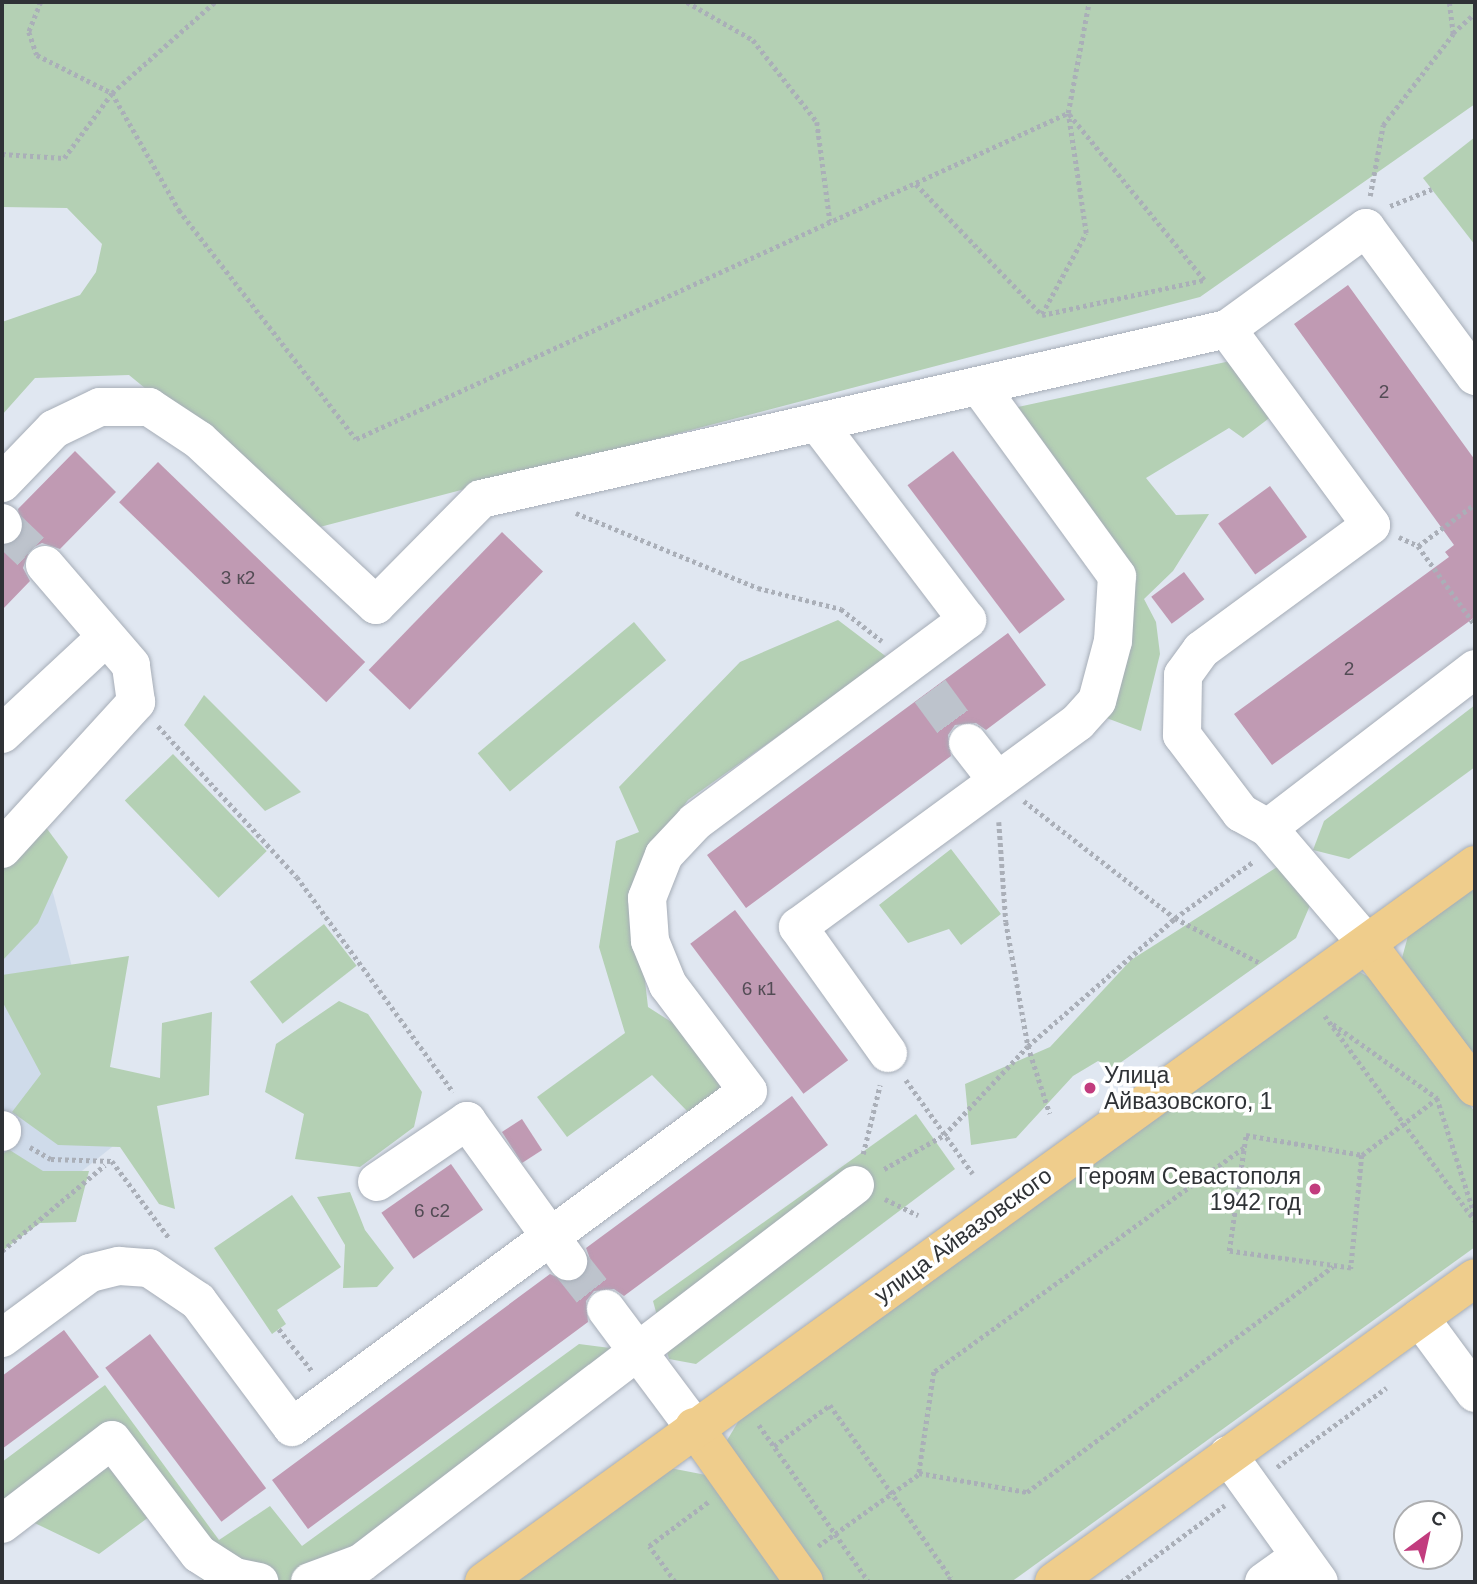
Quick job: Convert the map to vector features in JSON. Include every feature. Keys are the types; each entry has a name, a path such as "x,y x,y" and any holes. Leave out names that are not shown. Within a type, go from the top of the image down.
{"main road":[{"name":"улица Айвазовского","path":"484,1582 694,1427 1368,945 1475,865"},
{"path":"1368,945 1460,1087"},
{"path":"1054,1582 1475,1278"},
{"path":"694,1427 798,1574"}],"lane":[{"path":"2,483 54,429 100,407 149,407 199,440 376,605 481,499 981,389 1227,329 1366,221 1475,376"},
{"path":"1227,329 1371,524 1201,650 1183,675 1182,735 1241,813 1274,835 1368,945"},
{"path":"888,1053 798,927 996,779 1078,722 1097,701 1113,641 1117,576 981,389"},
{"path":"2,1338 90,1273 119,1266 149,1268 198,1301 292,1427 331,1397 560,1250 748,1091 668,985 650,941 647,898 664,855 695,822 920,677 967,620 818,424"},
{"path":"2,849 136,702 131,665 45,565"},
{"path":"2,734 106,637"},
{"path":"1274,835 1475,669"},
{"path":"968,743 996,779"},
{"path":"377,1182 467,1121 560,1250"},
{"path":"310,1582 361,1563 855,1185"},
{"path":"606,1309 694,1427"},
{"path":"1420,1318 1475,1393"},
{"path":"2,1524 112,1440 199,1554 235,1577 259,1582"},
{"path":"1228,1455 1309,1569 1264,1582"}],"path":[{"path":"41,2 29,32 37,55 112,93 179,210 356,439 1068,113"},
{"path":"2,154 64,159 112,93 215,2"},
{"path":"687,2 753,40 817,122 830,221"},
{"path":"1041,315 1086,233 1068,113 1089,2"},
{"path":"1449,2 1452,34"},
{"path":"1366,221 1383,125 1452,34 1475,13"},
{"path":"1041,315 1204,280 1068,113"},
{"path":"916,184 1041,315"},
{"path":"1366,221 1432,189"},
{"path":"1418,546 1475,504"},
{"path":"569,510 758,587 841,609 920,677"},
{"path":"1371,524 1418,546 1475,625"},
{"path":"136,702 297,877 453,1092"},
{"path":"996,779 1175,919 1260,964"},
{"path":"996,779 1006,922 1028,1046 1050,1114"},
{"path":"855,1185 944,1135 1028,1046 1274,835"},
{"path":"1318,1005 1475,1219"},
{"path":"1330,1021 1460,1087"},
{"path":"855,1185 888,1053"},
{"path":"1362,1155 1246,1135 1228,1251 1351,1268 1362,1155 1405,1121 1460,1087"},
{"path":"1460,1087 1475,1219"},
{"path":"926,1108 973,1174"},
{"path":"2,1131 51,1159 106,1165"},
{"path":"798,1574 835,1534 919,1473 934,1372 1244,1148"},
{"path":"2,1251 112,1161 169,1238"},
{"path":"919,1473 1027,1492 1333,1266"},
{"path":"279,1329 331,1397"},
{"path":"1121,1582 1397,1381"},
{"path":"774,1446 830,1405 951,1578 946,1582"},
{"path":"750,1412 869,1582"},
{"path":"675,1582 649,1546 734,1483"}],"shaded area":[{"path":"2,841 52,889 117,1143 2,1235"}],"green space":[{"path":"2,2 1475,2 1475,104 1200,297 316,528 129,375 35,378 2,415 2,322 80,295 96,272 102,244 67,208 2,207"},
{"path":"1475,137 1475,245 1423,178"},
{"path":"1235,360 1276,413 1243,438 1229,428 1146,478 1176,515 1209,514 1173,571 1144,599 1156,622 1160,654 1141,731 1096,714 1123,553 1018,407"},
{"path":"838,620 888,658 688,800 654,845 635,892 648,1007 698,1039 722,1091 688,1112 652,1075 567,1137 537,1097 625,1033 599,947 616,841 639,832 619,787 740,662"},
{"path":"634,622 666,660 510,791 478,753"},
{"path":"204,695 301,792 265,811 184,725"},
{"path":"1475,705 1475,767 1349,859 1313,850 1324,821"},
{"path":"173,754 267,851 219,898 125,801"},
{"path":"42,822 68,857 38,923 2,961 2,860"},
{"path":"951,849 1001,914 961,945 949,929 908,943 879,905"},
{"path":"1288,860 1314,896 1296,938 1113,1068 1098,1061 1073,1076 1016,1138 971,1145 965,1084 1050,1047 1131,960"},
{"path":"1475,880 1475,1056 1402,958 1408,936"},
{"path":"324,924 357,966 283,1024 250,982"},
{"path":"129,956 110,1067 160,1078 162,1023 212,1012 209,1095 157,1106 175,1209 159,1204 120,1147 58,1145 12,1112 41,1074 2,1001 2,975"},
{"path":"1360,972 1379,983 1475,1112 1475,1247 1011,1582 822,1582 726,1442 741,1417"},
{"path":"339,1001 368,1014 422,1092 414,1127 360,1167 295,1159 304,1114 265,1092 276,1044"},
{"path":"916,1114 955,1169 696,1364 669,1359 653,1301"},
{"path":"8,1149 43,1171 89,1171 76,1222 40,1223 2,1251 2,1155"},
{"path":"350,1192 365,1230 394,1268 377,1287 343,1288 345,1245 317,1197"},
{"path":"292,1195 341,1267 277,1310 286,1324 272,1334 214,1248"},
{"path":"579,1344 610,1348 347,1582 205,1582 175,1553 161,1508 99,1554 16,1514 2,1549 2,1462 105,1385 219,1540 270,1506 302,1546"},
{"path":"670,1468 706,1475 782,1582 515,1582"}],"building":[{"path":"1348,285 1475,460 1475,617 1272,765 1234,714 1449,557 1445,552 1454,545 1294,324"},
{"path":"75,451 116,492 60,549 42,543 30,549 23,568 30,581 2,610 2,547 22,536 18,509"},
{"path":"953,451 1065,600 1019,634 907,485"},
{"path":"158,462 365,662 326,702 119,502"},
{"path":"1270,486 1307,537 1255,575 1218,524"},
{"path":"502,532 543,572 410,710 369,670"},
{"path":"1184,572 1204,599 1172,624 1151,597"},
{"path":"1008,633 1046,685 986,730 976,723 955,725 948,735 951,756 746,908 707,855"},
{"path":"735,910 848,1060 803,1094 690,944"},
{"path":"792,1096 828,1145 624,1296 614,1289 594,1291 586,1301 588,1322 308,1529 272,1480 550,1274 570,1283 581,1278 590,1259 586,1248"},
{"path":"522,1119 542,1150 522,1163 502,1132"},
{"path":"451,1164 483,1210 413,1259 381,1213"},
{"path":"64,1330 99,1377 2,1449 2,1376"},
{"path":"150,1334 266,1488 221,1522 105,1368"}],"tunnel":[{"path":"3,525 45,565"},
{"path":"930,691 968,743"},
{"path":"568,1261 606,1309"}],"place":[{"name":"Улица Айвазовского, 1","path":"1090,1088"},
{"name":"Героям Севастополя 1942 год","path":"1315,1189"}]}
